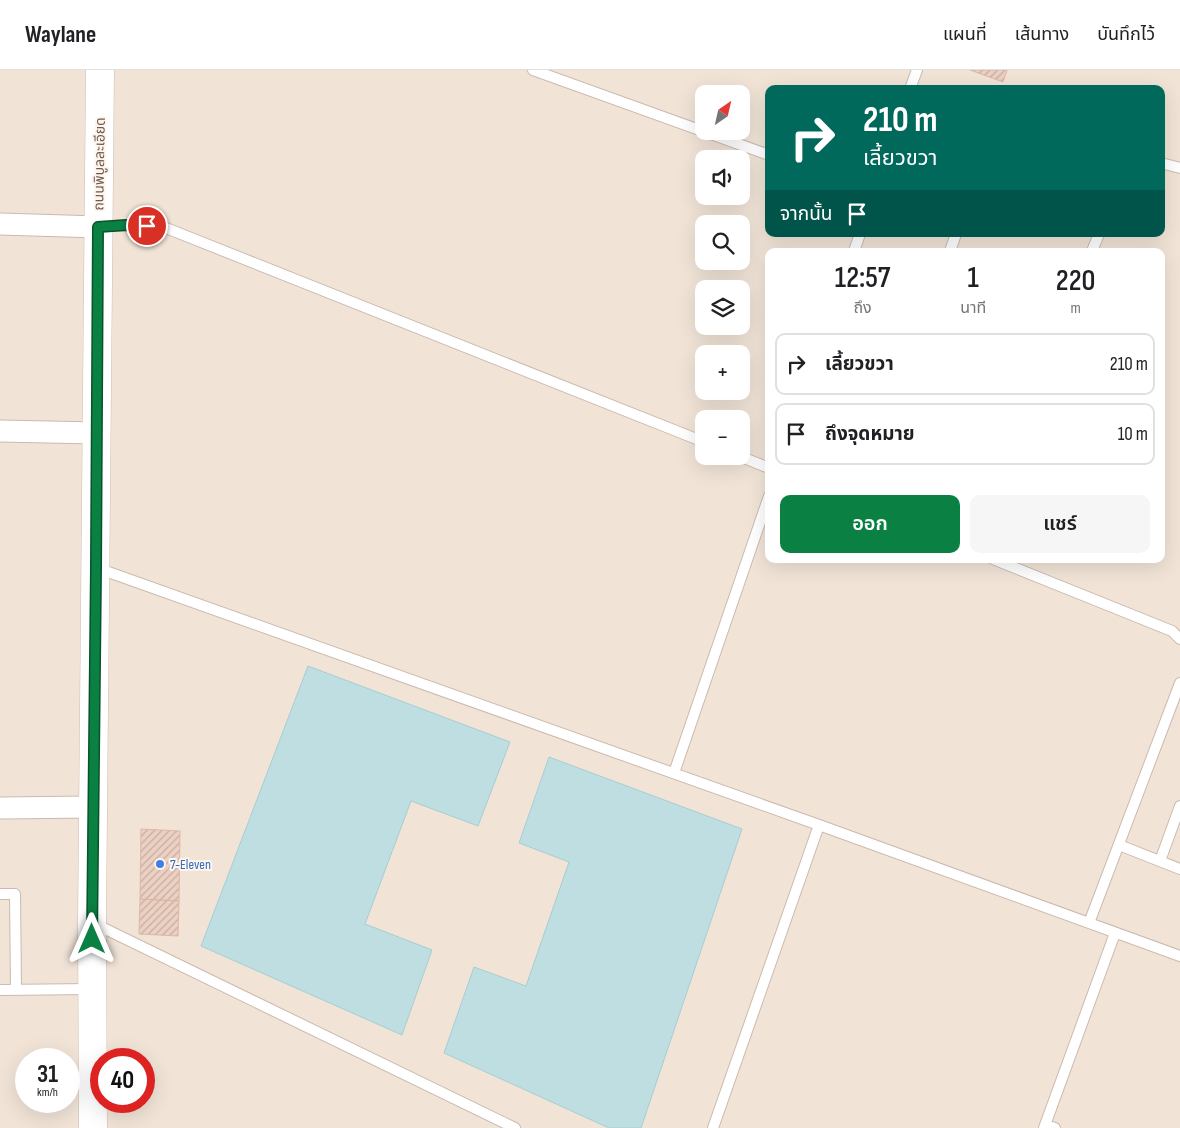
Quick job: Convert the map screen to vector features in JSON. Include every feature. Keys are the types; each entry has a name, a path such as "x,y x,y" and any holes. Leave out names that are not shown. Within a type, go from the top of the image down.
{"street":[{"name":"ถนนพิบูลละเอียด","path":"93,1128 92,922 100,70"},
{"path":"0,224 98,227"},
{"path":"0,431 97,433"},
{"path":"0,808 93,807"}],"lane":[{"path":"533,70 765,154"},
{"path":"911,85 917,70"},
{"path":"1165,164 1180,168"},
{"path":"98,227 127,225 166,228 695,438"},
{"path":"750,460 765,466"},
{"path":"674,773 765,508"},
{"path":"1003,563 1172,631 1180,639"},
{"path":"96,568 674,773 1180,956"},
{"path":"1089,923 1176,703 1180,683"},
{"path":"1160,861 1180,806"},
{"path":"713,1128 819,825"},
{"path":"1119,845 1180,869"},
{"path":"0,894 15,894 16,990"},
{"path":"92,922 515,1128"},
{"path":"1048,1127 1116,933"},
{"path":"0,990 92,989"}],"shaded area":[{"path":"0,70 1180,70 1180,1128 0,1128"}],"water":[{"path":"308,666 510,742 478,826 411,801 365,924 432,950 402,1035 201,946"},
{"path":"549,757 742,829 641,1128 609,1128 444,1053 474,967 526,986 569,862 519,843"}],"building":[{"path":"970,70 1007,70 1003,82"},
{"name":"7-Eleven","path":"141,829 180,831 179,901 140,899"},
{"path":"140,899 179,901 178,936 139,934"}],"place":[{"name":"7-Eleven","path":"160,864"}],"route":[{"path":"92,939 98,227 147,226"}]}
